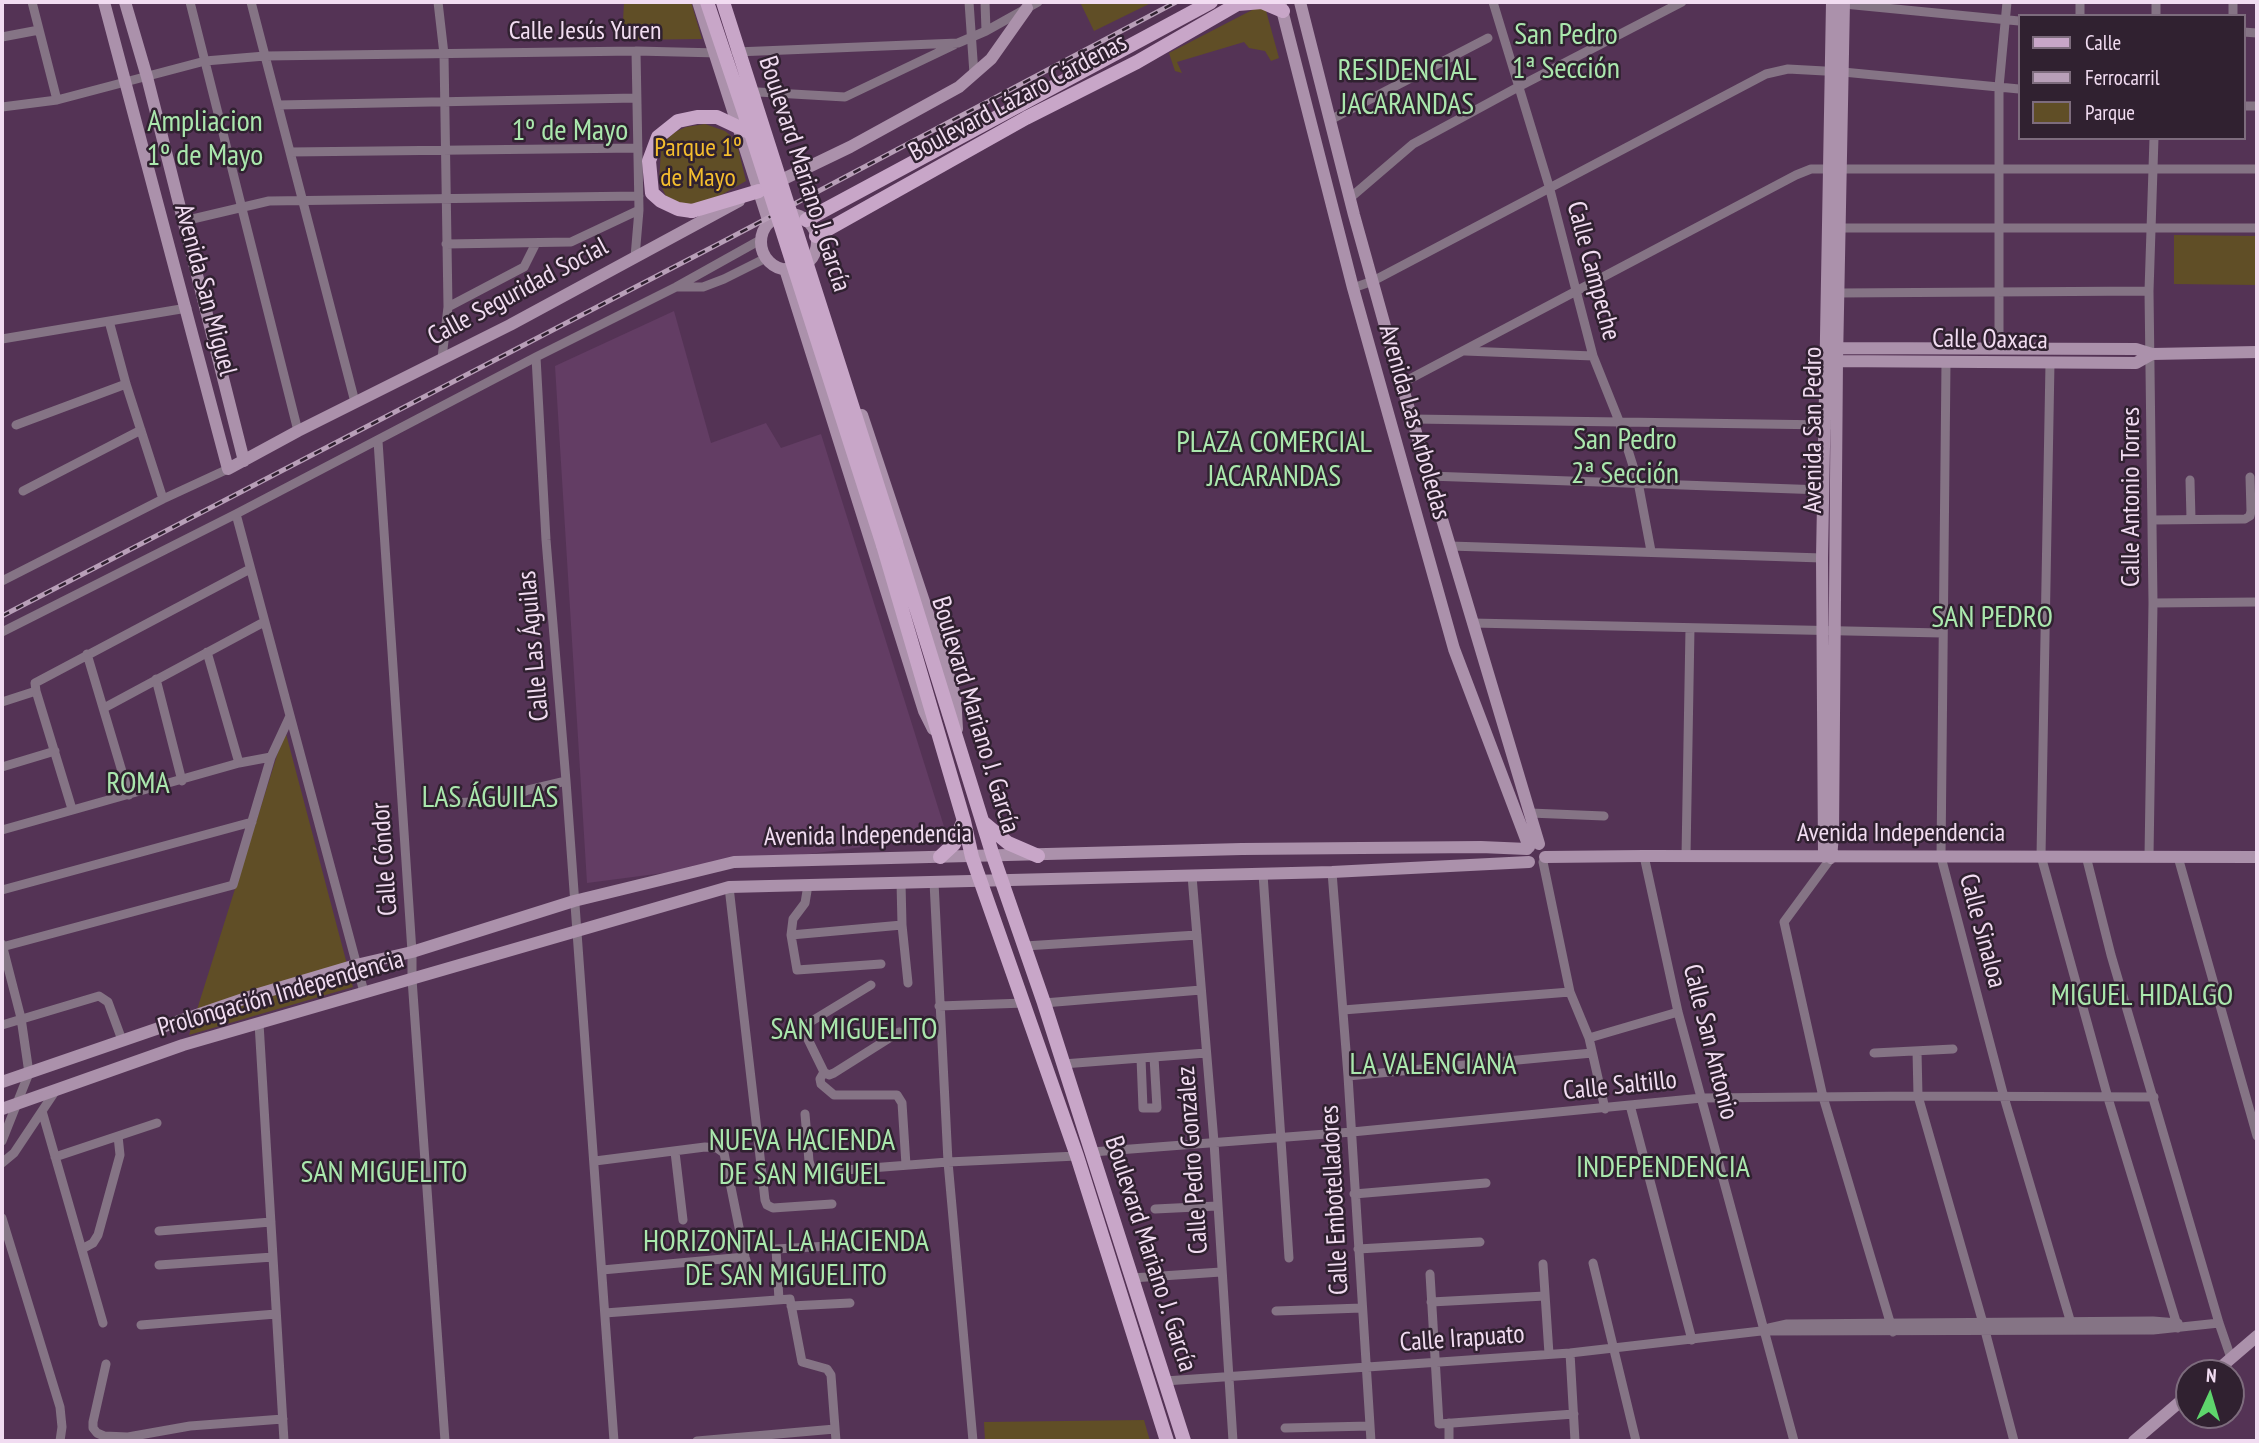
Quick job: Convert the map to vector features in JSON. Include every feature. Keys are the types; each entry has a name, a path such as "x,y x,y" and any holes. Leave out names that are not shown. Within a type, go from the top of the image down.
{"main road":[{"name":"Boulevard Mariano J. García","path":"706,2 958,743 1184,1441"},
{"name":"Boulevard Mariano J. García","path":"723,2 889,544 972,857 1077,1156 1167,1441"},
{"name":"Boulevard Lázaro Cárdenas","path":"800,218 1096,65 1211,2"},
{"path":"1240,3 1262,2 1281,6"},
{"name":"Boulevard Lázaro Cárdenas","path":"816,236 1026,118 1138,62 1240,3"},
{"path":"1082,90 1083,80 1096,65"},
{"path":"751,133 717,117 678,121 658,137 649,161 652,193 678,209 692,211 758,191"},
{"path":"940,857 954,844 964,821"},
{"path":"982,821 1007,843 1038,856"}],"street":[{"path":"32,2 57,100"},
{"name":"Avenida San Miguel","path":"104,2 228,469"},
{"name":"Avenida San Miguel","path":"125,2 148,77 244,461"},
{"path":"190,2 298,430"},
{"path":"251,2 355,401"},
{"path":"438,2 444,54 448,307 442,358"},
{"path":"698,2 769,223"},
{"path":"730,2 785,179 800,218 816,236 816,249 810,261 794,269 785,270 766,258 762,239 769,223 781,216 800,218"},
{"path":"969,2 974,74"},
{"path":"985,2 986,32"},
{"name":"Avenida Las Arboledas","path":"1300,2 1354,215 1463,593 1530,813 1535,854"},
{"name":"Calle Campeche","path":"1493,2 1549,186 1593,356 1619,421 1638,482 1650,551"},
{"path":"1350,198 1413,144 1682,2"},
{"path":"1840,2 2018,21"},
{"name":"Avenida San Pedro","path":"1826,861 1833,835 1836,631 1830,425 1840,2"},
{"path":"1926,2 1926,13"},
{"path":"1999,349 1999,87 2007,2"},
{"name":"Calle Jesús Yuren","path":"2,107 57,100 205,61 265,56 636,51 715,53 958,43 986,32 1033,5"},
{"name":"Calle Seguridad Social","path":"2,581 244,461 298,430 510,324 758,191 850,147 947,94 990,60 1033,5"},
{"name":"Avenida Las Arboledas","path":"1281,6 1353,288 1454,649 1535,854"},
{"path":"971,21 985,20"},
{"path":"2,37 39,30"},
{"path":"1330,120 1488,38"},
{"path":"758,92 845,97 958,43"},
{"path":"635,257 639,210 636,51"},
{"path":"1353,288 1373,281 1766,74 1788,69 2018,89"},
{"path":"278,105 636,98"},
{"name":"Calle Antonio Torres","path":"2149,856 2153,520 2149,292 2154,140"},
{"path":"290,152 638,148"},
{"name":"Avenida San Pedro","path":"1831,355 1839,292 1840,228 1835,168"},
{"path":"1402,383 1796,174 1811,169 2257,169"},
{"path":"184,220 269,201 639,196"},
{"path":"446,244 571,242 639,210"},
{"path":"1336,221 1354,215"},
{"path":"1840,228 2257,228"},
{"path":"2,632 676,287 762,239"},
{"path":"448,307 524,267 536,243"},
{"path":"676,287 703,287 766,258"},
{"path":"810,261 955,695 958,743"},
{"path":"785,270 924,711 941,745"},
{"path":"796,303 813,292 821,294"},
{"path":"1839,292 2149,292"},
{"path":"2,339 187,308"},
{"path":"109,321 163,499"},
{"name":"Calle Oaxaca","path":"1831,355 1999,349 2033,356 2050,363 2136,363 2152,354"},
{"name":"Calle Oaxaca","path":"1831,355 1946,362 2136,349 2152,354 2257,352"},
{"path":"1463,351 1593,356"},
{"name":"Calle Las Águilas","path":"536,357 546,540 614,1441"},
{"name":"Calle Sinaloa","path":"1946,362 1941,857 2004,1097 2072,1326"},
{"path":"2050,363 2041,856 2108,1098 2177,1326"},
{"path":"16,425 127,384"},
{"path":"1412,419 1830,425"},
{"name":"Avenida San Pedro","path":"1826,861 1821,631 1823,490 1830,425"},
{"path":"23,491 141,430"},
{"name":"Calle Cóndor","path":"378,441 445,1441"},
{"path":"850,476 867,478 880,468"},
{"path":"1429,475 1823,490"},
{"path":"2153,520 2245,519 2250,516 2250,477"},
{"path":"2190,480 2191,519"},
{"path":"236,514 365,992"},
{"path":"1450,546 1822,558"},
{"path":"2,702 35,687 86,654 250,569"},
{"path":"1440,598 1463,593"},
{"path":"2153,603 2257,602"},
{"path":"104,708 264,622"},
{"path":"1472,623 1942,633"},
{"path":"1686,856 1690,628"},
{"path":"207,652 239,763"},
{"path":"86,654 129,795"},
{"path":"156,678 182,780"},
{"path":"35,687 72,809"},
{"path":"2,1141 29,1073 21,1018 2,946 233,885 271,757 290,716"},
{"path":"2,767 55,751"},
{"path":"2,830 239,763 271,757"},
{"path":"452,803 506,800 528,790 566,781"},
{"path":"1530,813 1604,816"},
{"path":"2,890 252,821"},
{"path":"1436,847 1437,867"},
{"name":"Avenida Independencia","path":"513,921 574,901 734,862 1436,847 1535,854 1826,861 2041,856 2257,857"},
{"path":"1299,848 1300,873"},
{"path":"1535,854 1570,992 1589,1038 1605,1109"},
{"name":"Avenida Independencia","path":"575,932 729,887 1332,872 1437,867 1535,854"},
{"name":"Calle San Antonio","path":"1644,856 1678,1012 1794,1441"},
{"path":"2086,856 2111,955 2218,1323 2231,1358 2257,1336"},
{"path":"2178,857 2257,1136"},
{"path":"1826,861 1784,922 1823,1097 1893,1328"},
{"name":"Calle Embotelladores","path":"1332,872 1352,1132 1371,1441"},
{"path":"1262,874 1289,1258"},
{"name":"Calle Pedro González","path":"1192,876 1233,1441"},
{"path":"901,882 908,983"},
{"path":"934,882 948,1162 973,1441"},
{"path":"808,885 805,903 793,919 791,935 797,970 881,964"},
{"path":"729,887 766,1205 773,1208 832,1204"},
{"name":"Prolongación Independencia","path":"2,1082 232,1002 513,921"},
{"path":"791,935 902,925"},
{"name":"Prolongación Independencia","path":"2,1109 183,1045 575,932"},
{"path":"1024,946 1197,935"},
{"path":"829,1073 802,1027 871,985"},
{"path":"1044,1003 1201,990"},
{"path":"1343,1010 1570,992"},
{"path":"2,1025 99,996 108,1002 122,1040"},
{"path":"939,1006 1025,1003"},
{"path":"1589,1038 1678,1012"},
{"path":"259,1023 284,1441"},
{"path":"899,1032 820,1079 821,1084 834,1095 897,1095 902,1103 906,1165"},
{"path":"1874,1053 1953,1049"},
{"path":"1917,1051 1917,1096 2014,1441"},
{"path":"1063,1064 1206,1053"},
{"path":"1348,1076 1592,1053"},
{"path":"1141,1058 1143,1108 1157,1108 1154,1056"},
{"path":"2,1163 14,1153 56,1090"},
{"name":"Calle Saltillo","path":"1092,1152 1352,1132 1702,1098 2154,1097"},
{"path":"1630,1105 1692,1340"},
{"path":"42,1111 103,1323"},
{"path":"805,1114 809,1161 811,1168 818,1172 1077,1156"},
{"path":"55,1157 157,1122"},
{"path":"82,1249 93,1243 98,1234 120,1156 118,1136"},
{"path":"594,1161 705,1147 717,1148 724,1153 744,1257 751,1277"},
{"path":"675,1152 683,1220"},
{"path":"1354,1194 1486,1182"},
{"path":"1155,1209 1217,1206"},
{"path":"2,1218 61,1408 60,1441"},
{"path":"159,1231 271,1222"},
{"path":"1358,1249 1480,1242"},
{"path":"779,1300 776,1249 847,1245"},
{"path":"159,1265 273,1257"},
{"path":"602,1270 744,1257"},
{"path":"1593,1263 1636,1441"},
{"path":"1543,1264 1549,1354"},
{"path":"1132,1278 1222,1272"},
{"path":"1430,1274 1439,1423 1574,1414"},
{"path":"1431,1302 1545,1296"},
{"path":"605,1313 790,1299 802,1363 827,1369 831,1375 836,1441"},
{"path":"791,1306 850,1303"},
{"path":"1276,1311 1362,1308"},
{"path":"141,1325 276,1314"},
{"name":"Calle Irapuato","path":"1165,1381 1614,1349 1764,1331 1787,1324 1893,1328 2177,1326 2218,1323"},
{"path":"1570,1353 1575,1441"},
{"path":"106,1364 93,1422 97,1433 104,1436 128,1437 190,1426 282,1419"},
{"path":"2134,1441 2175,1406"},
{"path":"1449,1423 1450,1441"},
{"path":"1285,1428 1370,1426"},
{"path":"697,1441 835,1429"}],"shaded area":[{"path":"674,311 711,443 766,423 781,448 821,434 947,836 587,883 555,366"}],"green space":[{"path":"624,2 691,2 702,39 622,40"},
{"path":"1080,2 1153,2 1094,31"},
{"path":"1265,7 1279,58 1271,61 1265,51 1249,48 1244,42 1177,62 1182,73 1175,71 1169,53 1256,8"},
{"name":"Parque 1º de Mayo","path":"705,124 725,131 736,140 746,181 695,206 686,206 666,196 659,182 661,151 665,141 675,132"},
{"path":"2174,235 2257,236 2257,285 2174,284"},
{"path":"285,730 353,987 189,1035"},
{"path":"1144,1420 1150,1441 985,1441 984,1422"}],"railway":[{"path":"2,616 728,239 1176,2"}],"district":[{"name":"San Pedro 1ª Sección","path":"1566,52"},
{"name":"RESIDENCIAL JACARANDAS","path":"1407,88"},
{"name":"1º de Mayo","path":"570,131"},
{"name":"Ampliacion 1º de Mayo","path":"205,139"},
{"name":"San Pedro 2ª Sección","path":"1625,457"},
{"name":"PLAZA COMERCIAL JACARANDAS","path":"1274,460"},
{"name":"SAN PEDRO","path":"1992,618"},
{"name":"ROMA","path":"138,784"},
{"name":"LAS ÁGUILAS","path":"490,798"},
{"name":"MIGUEL HIDALGO","path":"2142,996"},
{"name":"SAN MIGUELITO","path":"854,1030"},
{"name":"LA VALENCIANA","path":"1433,1065"},
{"name":"NUEVA HACIENDA DE SAN MIGUEL","path":"802,1158"},
{"name":"INDEPENDENCIA","path":"1663,1168"},
{"name":"SAN MIGUELITO","path":"384,1173"},
{"name":"HORIZONTAL LA HACIENDA DE SAN MIGUELITO","path":"786,1259"}]}
